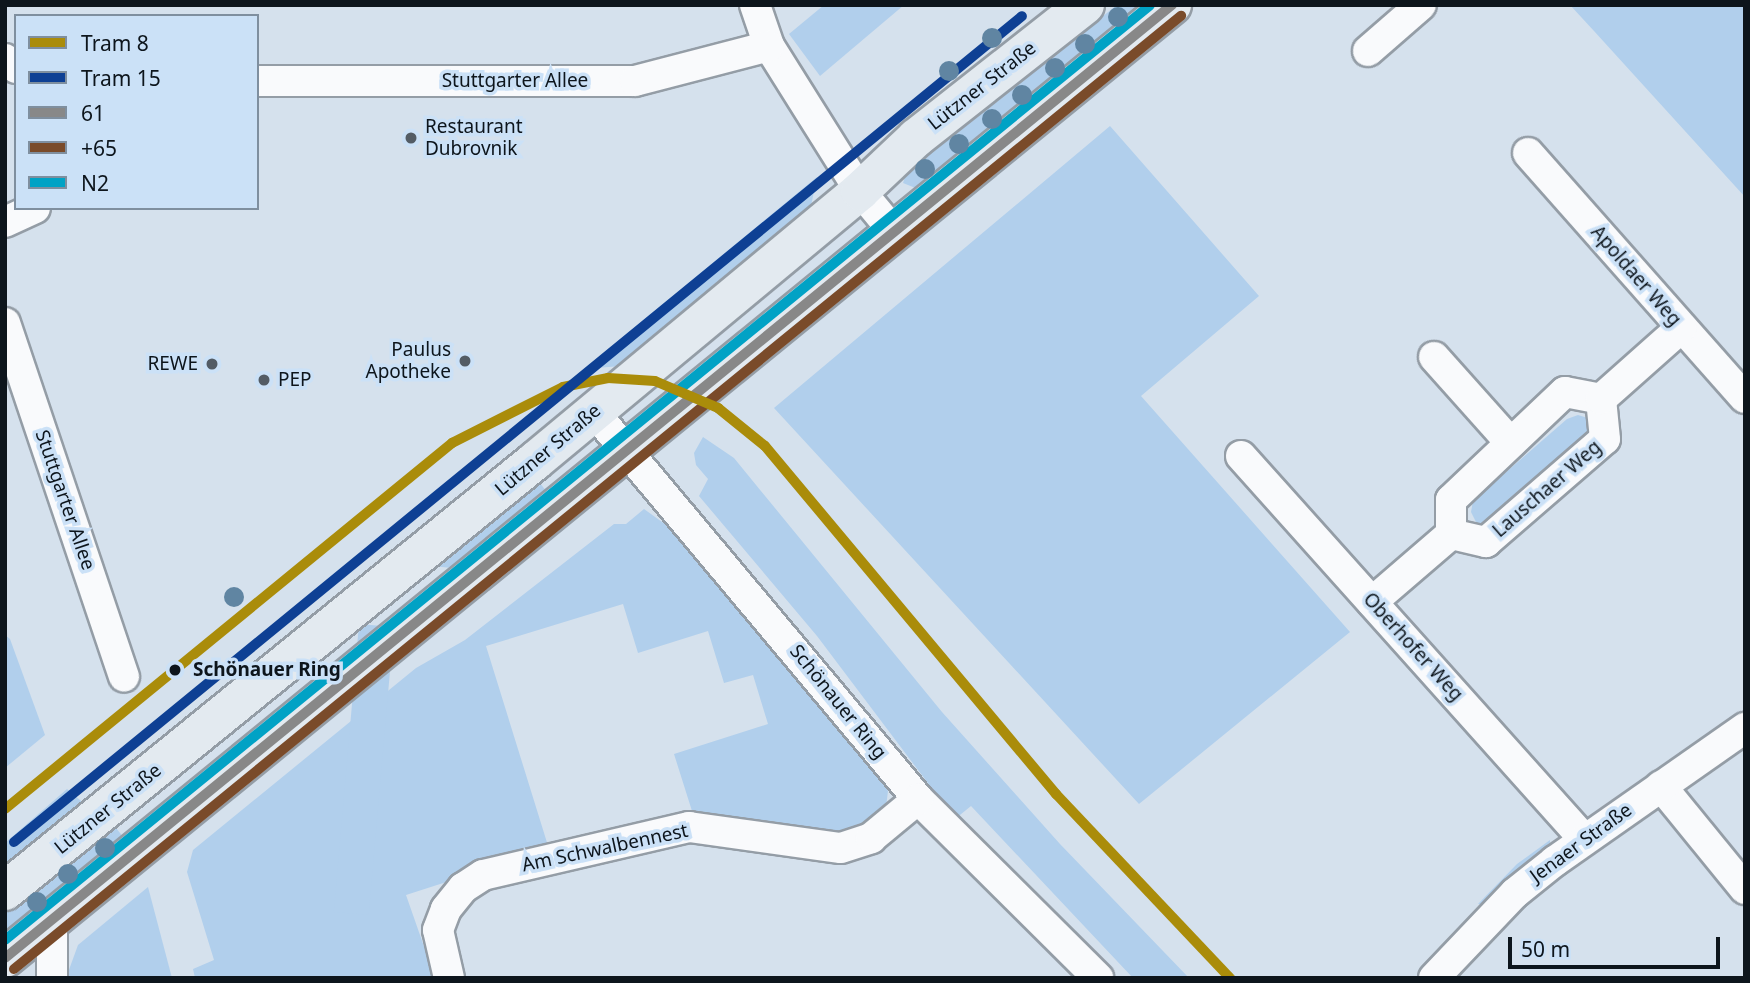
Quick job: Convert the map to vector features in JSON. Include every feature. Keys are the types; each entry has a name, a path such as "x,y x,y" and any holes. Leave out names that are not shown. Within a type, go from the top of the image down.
{"main road":[{"name":"Lützner Straße","path":"5,891 594,412 860,191 916,138 1086,5"},
{"path":"5,958 1172,5"}],"street":[{"path":"755,5 769,46 860,191 894,232"},
{"path":"1368,51 1421,5"},
{"name":"Stuttgarter Allee","path":"259,81 635,81 769,46"},
{"name":"Apoldaer Weg","path":"1528,153 1745,398"},
{"path":"5,222 31,210"},
{"name":"Stuttgarter Allee","path":"5,323 124,677"},
{"path":"1372,602 1451,534 1451,500 1565,392 1601,399 1681,328"},
{"path":"1434,357 1511,443"},
{"name":"Lauschaer Weg","path":"1451,534 1486,542 1605,439 1601,399"},
{"name":"Schönauer Ring","path":"594,412 918,799 1098,978"},
{"name":"Oberhofer Weg","path":"1241,456 1584,839"},
{"name":"Jenaer Straße","path":"1434,978 1515,892 1584,839 1745,728"},
{"path":"1661,786 1745,889"},
{"name":"Am Schwalbennest","path":"449,978 438,930 446,909 463,888 484,875 689,827 841,848 871,838 918,799"},
{"path":"52,921 52,978"}],"shaded area":[{"path":"824,5 904,5 820,76 789,34"},
{"path":"1117,5 1148,5 918,189 903,183 907,171"},
{"path":"1570,5 1745,5 1745,197 1594,31"},
{"path":"1110,126 1259,296 1141,396 1350,632 1139,804 774,408"},
{"path":"817,177 811,206 798,222 621,366 584,369"},
{"path":"1578,415 1591,419 1595,431 1485,528 1476,522 1471,512 1473,501 1567,419"},
{"path":"703,437 734,458 942,712 1060,844 1189,978 1133,978 971,806 955,819 817,636 699,496 708,479 696,465 694,453"},
{"path":"536,478 550,496 463,569 431,566"},
{"path":"644,509 669,527 880,773 888,791 886,807 863,828 830,836 692,811 674,754 768,724 753,675 724,683 708,631 638,653 623,604 486,646 549,849 406,895 435,978 195,978 193,969 214,960 187,872 193,850 416,668 465,640 614,524 626,524"},
{"path":"359,624 394,627 369,915 334,912"},
{"path":"5,635 10,639 45,735 5,768"},
{"path":"67,789 87,806 5,873 5,843"},
{"path":"112,823 128,843 5,942 5,910"},
{"path":"1550,840 1550,849 1488,904 1478,904 1517,864"},
{"path":"148,887 172,978 66,978 78,945"}],"tram line":[{"name":"15","path":"14,842 1022,16"},
{"name":"8","path":"5,809 452,443 563,387 608,378 655,381 718,408 765,446 1056,794 1230,978"}],"transit line":[{"name":"N2","path":"5,940 1150,5"},
{"name":"61","path":"5,958 1172,5"},
{"name":"+65","path":"14,969 1181,16"}],"place":[{"name":"Restaurant Dubrovnik","path":"411,138"},
{"name":"Paulus Apotheke","path":"465,361"},
{"name":"REWE","path":"212,364"},
{"name":"PEP","path":"264,380"},
{"name":"Schönauer Ring","path":"175,670"}]}
